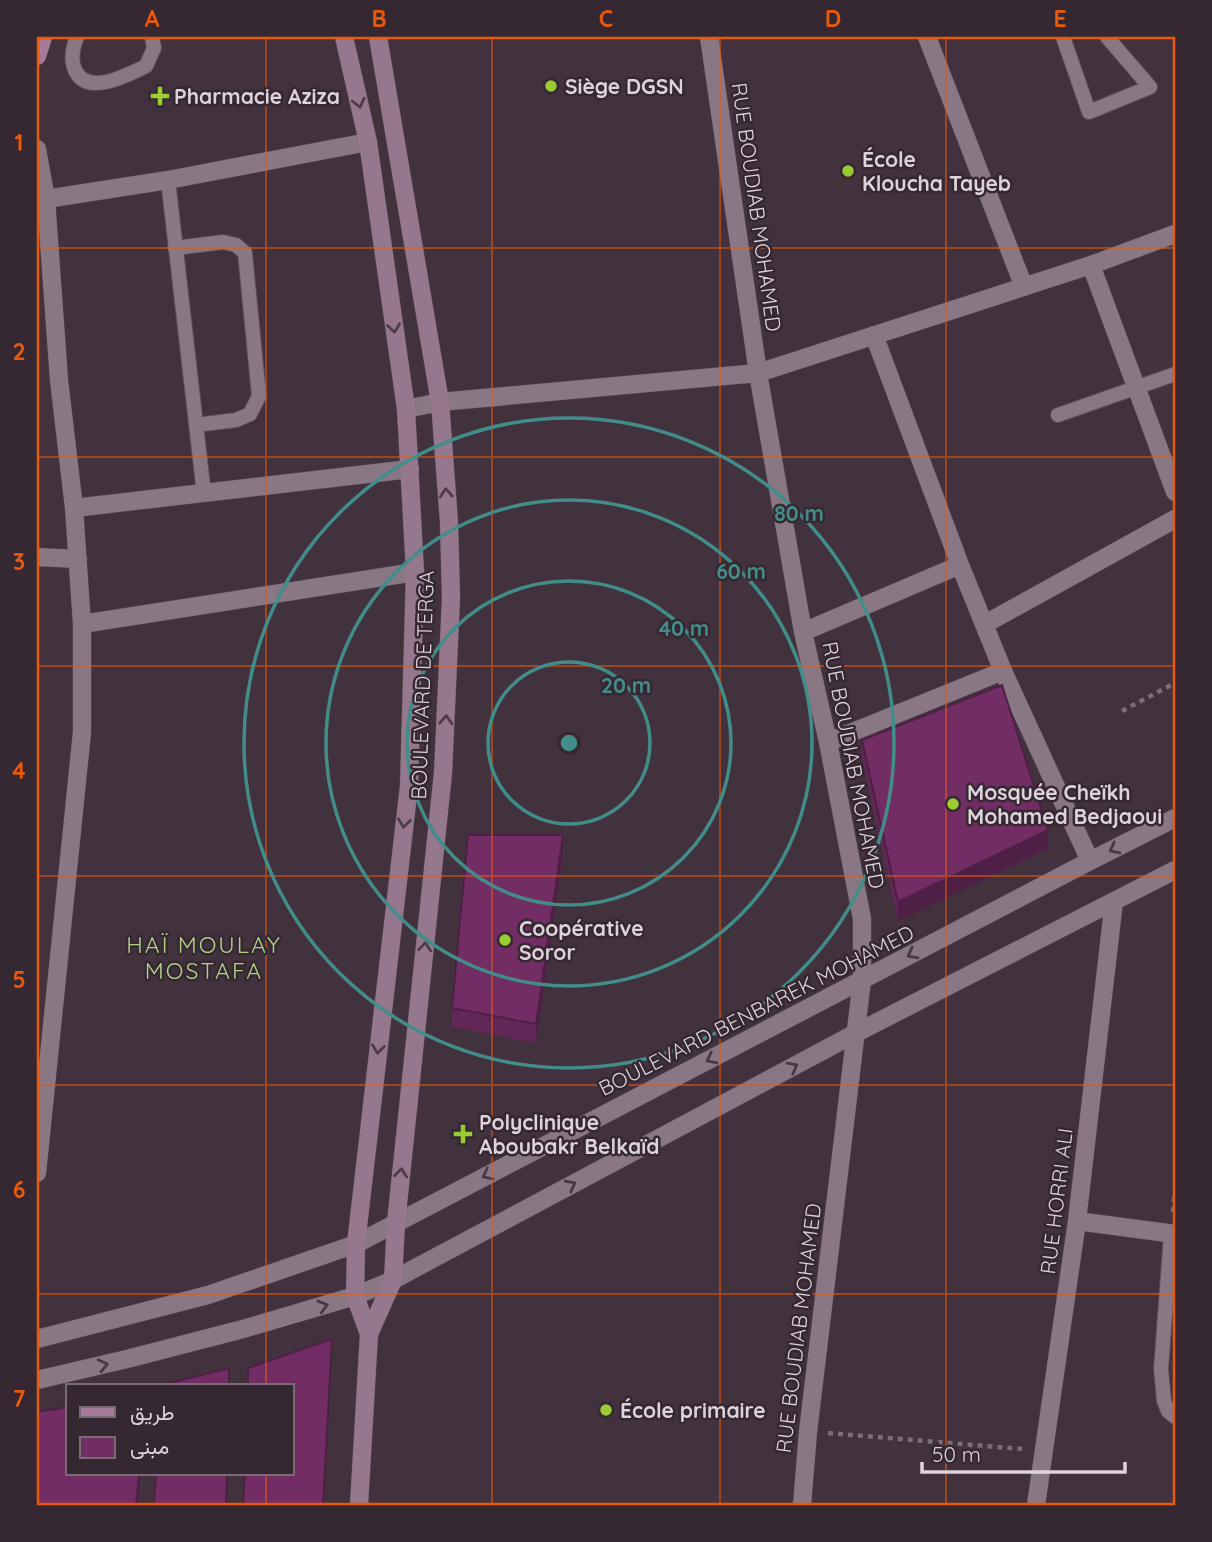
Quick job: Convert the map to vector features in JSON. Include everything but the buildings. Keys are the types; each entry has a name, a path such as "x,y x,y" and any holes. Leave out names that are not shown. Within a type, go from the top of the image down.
{"main road":[{"path":"37,56 43,37"},
{"name":"BOULEVARD DE TERGA","path":"344,37 368,142 405,410 415,572 408,786 356,1244 355,1296 369,1334"},
{"name":"BOULEVARD DE TERGA","path":"359,1505 369,1334 393,1280 396,1223 443,773 452,598 440,402 378,37"}],"street":[{"name":"RUE BOUDIAB MOHAMED","path":"709,37 758,373 803,632 828,742 862,919 862,980 808,1432 802,1505"},
{"path":"927,37 1024,287"},
{"path":"46,199 168,180 368,142"},
{"path":"37,149 46,199 59,380 74,508 82,624 82,732 37,1173"},
{"path":"405,410 440,402 758,373 1091,265 1175,234"},
{"path":"1091,265 1175,492"},
{"path":"874,335 960,565 1003,671 1090,861"},
{"path":"74,508 410,469"},
{"path":"985,624 1175,519"},
{"path":"37,557 78,559"},
{"path":"803,632 960,565"},
{"path":"82,624 415,572"},
{"path":"828,742 1003,671"},
{"name":"BOULEVARD BENBAREK MOHAMED","path":"37,1339 208,1295 356,1244 1175,818"},
{"path":"37,1380 230,1332 355,1296 393,1280 856,1033 1175,870"},
{"name":"RUE HORRI ALI","path":"1036,1505 1077,1221 1114,901"},
{"path":"1077,1221 1173,1234"}],"lane":[{"path":"77,37 73,50 73,67 79,77 89,83 122,77 146,66 153,48 152,37"},
{"path":"1063,37 1089,112 1150,87 1107,37"},
{"path":"168,180 204,494"},
{"path":"175,248 222,242 236,245 245,253 259,396 250,414 236,420 196,425"},
{"path":"1058,415 1175,374"},
{"path":"1173,1234 1161,1369 1164,1401 1168,1411 1175,1417"}],"path":[{"path":"1122,711 1175,683"},
{"path":"808,1432 1043,1451"}],"place":[{"name":"Siège DGSN","path":"551,86"},
{"name":"Pharmacie Aziza","path":"160,96"},
{"name":"École Kloucha Tayeb","path":"848,171"},
{"name":"Mosquée Cheïkh Mohamed Bedjaoui","path":"953,804"},
{"name":"Coopérative Soror","path":"505,940"},
{"name":"Polyclinique Aboubakr Belkaïd","path":"463,1134"},
{"name":"École primaire","path":"606,1410"}],"district":[{"name":"HAÏ MOULAY MOSTAFA","path":"204,957"}]}
